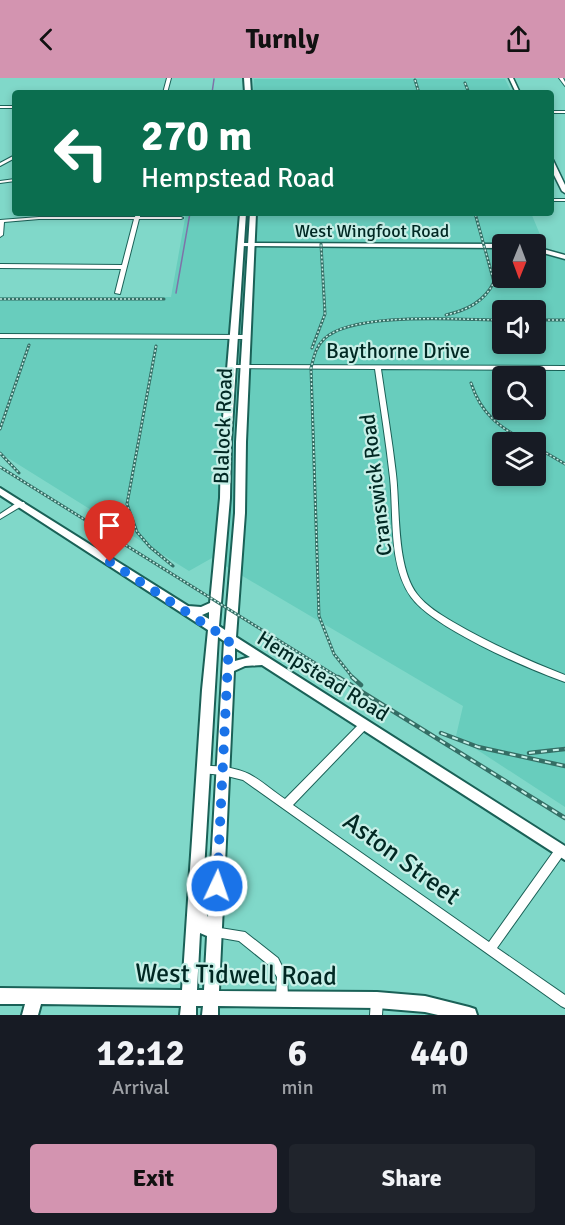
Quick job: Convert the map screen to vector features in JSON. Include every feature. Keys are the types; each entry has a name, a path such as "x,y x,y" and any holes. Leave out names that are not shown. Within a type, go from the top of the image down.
{"main road":[{"path":"242,216 253,216"},
{"name":"Blalock Road","path":"210,1015 229,640 237,552 249,290 242,216"},
{"name":"Blalock Road","path":"188,1015 208,690 226,482 227,421 237,290 253,216"},
{"path":"237,290 249,290"},
{"path":"227,421 242,421"},
{"path":"226,482 240,482"},
{"name":"Hempstead Road","path":"0,491 563,853"},
{"path":"220,551 237,552"},
{"path":"184,610 202,611 216,606"},
{"path":"228,669 243,662 263,661"},
{"path":"196,906 205,928 214,932"},
{"name":"West Tidwell Road","path":"0,996 282,997 376,1007 425,1004 469,1015"},
{"path":"30,1015 35,996"}],"street":[{"path":"561,78 565,85"},
{"path":"554,168 565,191"},
{"path":"558,176 565,176"},
{"path":"118,293 137,216"},
{"path":"0,235 1,221 137,216 181,218"},
{"name":"West Wingfoot Road","path":"246,245 492,246"},
{"path":"546,252 565,257"},
{"path":"0,266 124,267"},
{"path":"0,336 246,337"},
{"name":"Baythorne Drive","path":"232,368 565,368"},
{"name":"Cranswick Road","path":"378,368 394,486 402,568 414,597 445,621 531,666 565,679"},
{"path":"0,517 21,504"},
{"path":"287,804 364,724"},
{"name":"Aston Street","path":"204,770 223,771 246,777 565,1002"},
{"path":"490,949 563,853"},
{"path":"214,932 241,936 274,962 282,976 282,997"}],"shaded area":[{"path":"254,79 505,79 510,90 253,90"},
{"path":"185,216 532,216 540,234 492,234 492,288 546,288 546,249 549,256 565,260 565,807 456,736 463,706 212,558 189,571 0,453 0,297 171,297"}],"waterway":[{"path":"212,90 214,79"},
{"path":"176,293 189,216"}],"railway":[{"path":"415,80 418,90"},
{"path":"465,83 468,90"},
{"path":"446,315 461,311 480,300 494,282 476,216"},
{"path":"312,348 325,314 321,244"},
{"path":"0,299 164,299"},
{"path":"353,678 334,654 319,616 311,368 315,353 324,339 338,330 358,324 408,319 492,320"},
{"path":"546,320 565,320"},
{"path":"0,429 29,345"},
{"path":"156,346 127,504 137,532 150,547 173,566"},
{"path":"471,383 480,403 492,419 510,432"},
{"path":"0,453 19,473"},
{"path":"546,453 565,464"},
{"path":"0,467 341,679"},
{"path":"338,677 565,818"},
{"path":"353,678 361,685"},
{"path":"441,733 478,747 565,766"},
{"path":"529,753 565,749"}],"route":[{"path":"110,562 229,640 217,886"}]}
